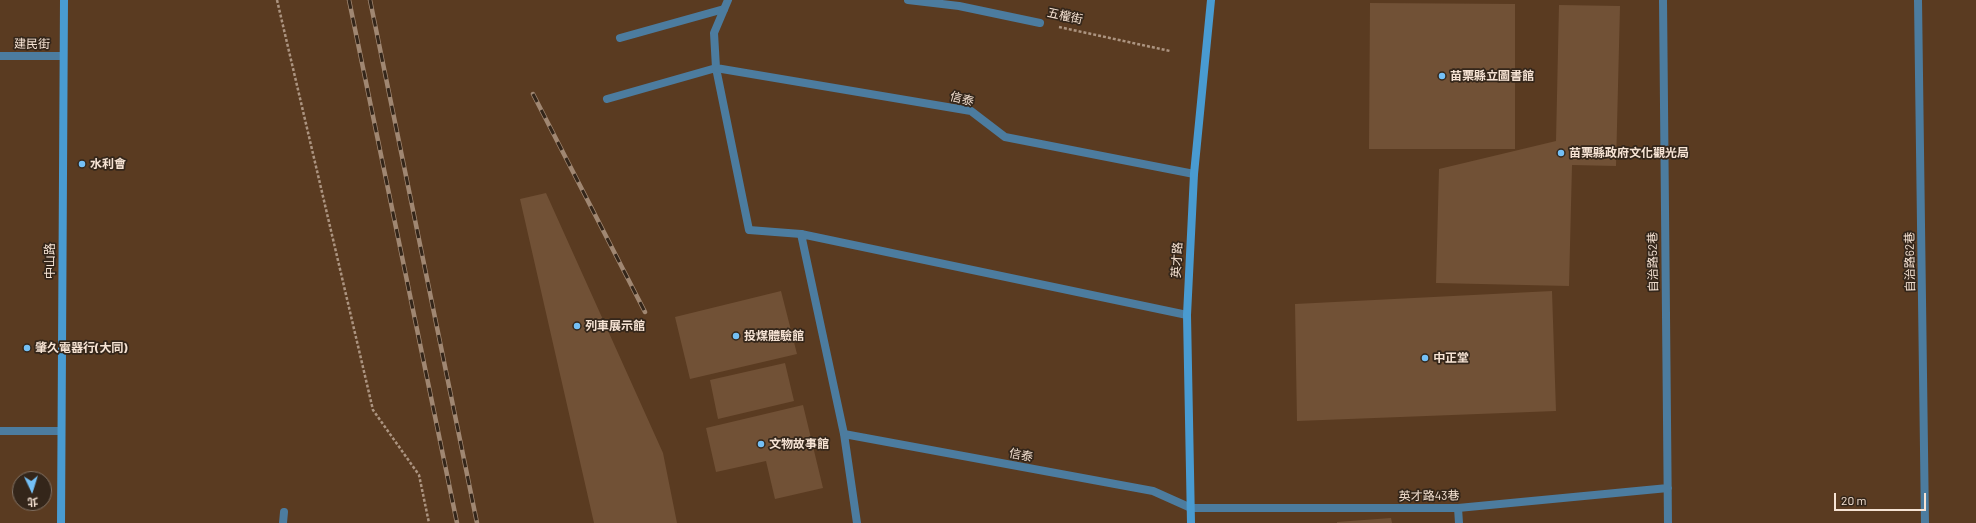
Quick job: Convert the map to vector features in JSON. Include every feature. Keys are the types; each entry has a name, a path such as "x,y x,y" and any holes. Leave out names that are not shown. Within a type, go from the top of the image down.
{"street":[{"name":"中山路","path":"61,523 64,0"},
{"path":"728,0 714,33 716,68 749,230 801,234 1187,316"},
{"name":"五權街","path":"908,0 959,3 1040,23"},
{"name":"英才路","path":"1191,523 1187,316 1194,174 1211,0"},
{"name":"自治路52巷","path":"1663,0 1668,523"},
{"name":"自治路62巷","path":"1918,0 1926,523"},
{"path":"620,38 724,9"},
{"name":"建民街","path":"0,56 63,56"},
{"path":"607,99 716,68"},
{"name":"信泰","path":"716,68 971,111 1005,137 1194,174"},
{"path":"801,234 844,434 857,523"},
{"path":"0,431 61,431"},
{"name":"信泰","path":"844,434 1152,491 1191,508"},
{"name":"英才路43巷","path":"1191,508 1458,508 1668,488"},
{"path":"1458,508 1459,523"},
{"path":"283,523 284,512"}],"path":[{"path":"277,0 373,410 419,475 429,523"},
{"name":"五權街","path":"1040,23 1170,51"}],"building":[{"name":"苗栗縣立圖書館","path":"1370,3 1515,4 1515,149 1369,149"},
{"name":"苗栗縣政府文化觀光局","path":"1559,5 1620,6 1616,166 1572,165 1569,286 1436,283 1439,169 1556,141"},
{"name":"列車展示館","path":"546,193 663,453 677,523 594,523 520,199"},
{"name":"投煤體驗館","path":"781,291 797,354 690,379 675,317"},
{"name":"中正堂","path":"1552,291 1556,411 1297,421 1295,304"},
{"path":"785,363 794,401 718,419 710,380"},
{"name":"文物故事館","path":"803,405 823,488 775,499 766,461 716,472 706,428"},
{"path":"1391,518 1392,523 1337,523 1337,522"}],"railway":[{"path":"349,0 457,523"},
{"path":"370,0 477,523"},
{"path":"533,94 645,312"}],"place":[{"name":"苗栗縣立圖書館","path":"1442,76"},
{"name":"苗栗縣政府文化觀光局","path":"1561,153"},
{"name":"水利會","path":"82,164"},
{"name":"列車展示館","path":"577,326"},
{"name":"投煤體驗館","path":"736,336"},
{"name":"肇久電器行(大同)","path":"27,348"},
{"name":"中正堂","path":"1425,358"},
{"name":"文物故事館","path":"761,444"}]}
